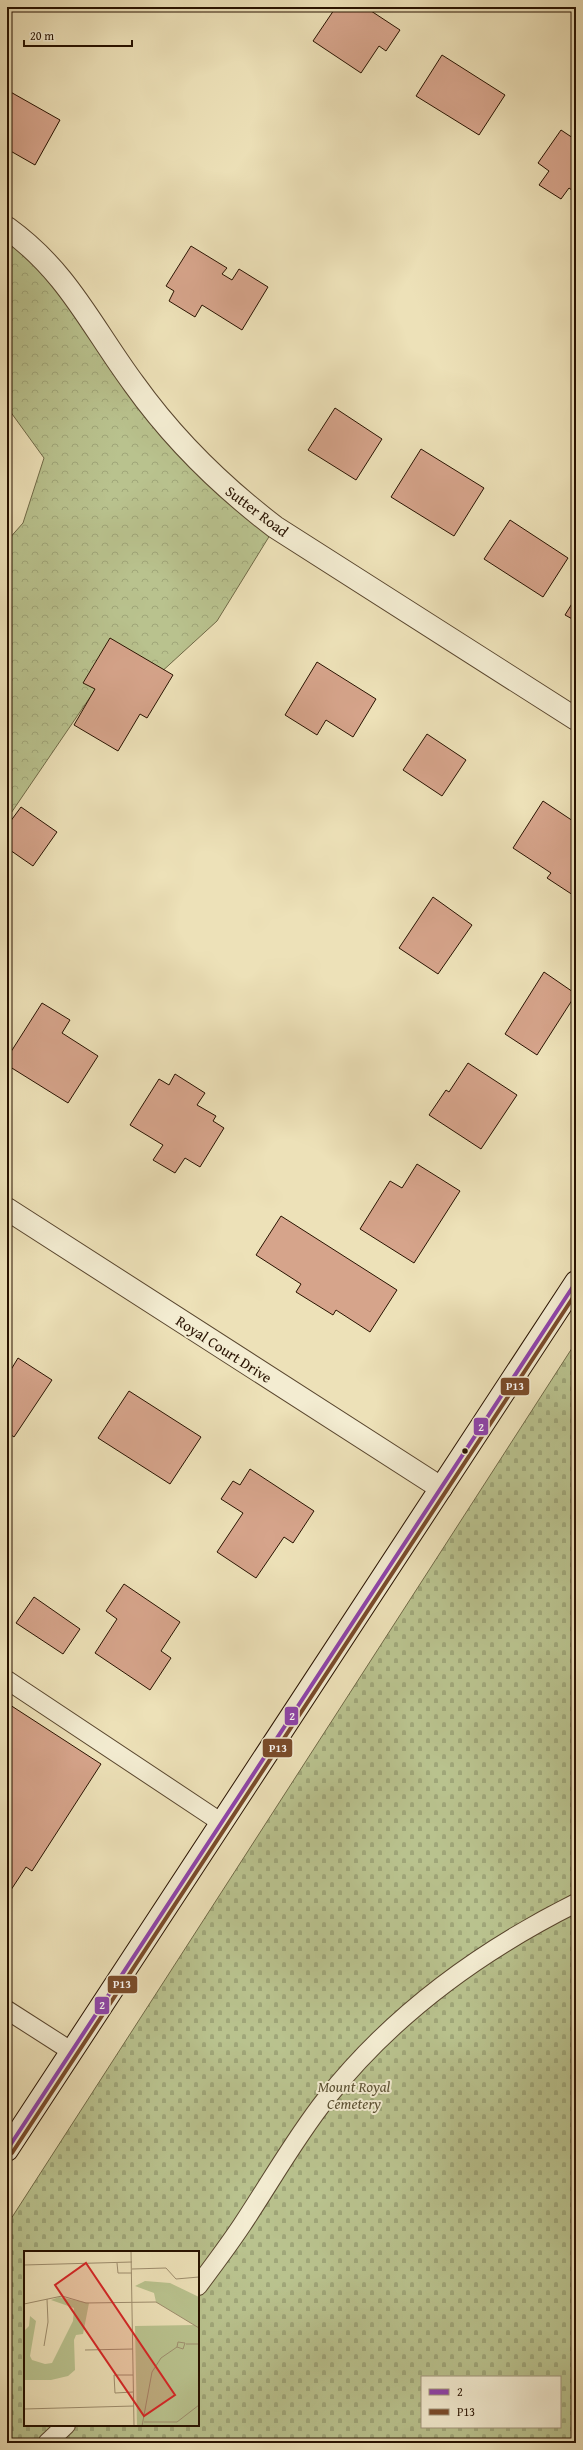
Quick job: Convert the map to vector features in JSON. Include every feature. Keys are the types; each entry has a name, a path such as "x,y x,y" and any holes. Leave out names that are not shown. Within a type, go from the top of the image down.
{"street":[{"name":"Sutter Road","path":"7,228 57,272 158,417 206,470 238,499 275,527 576,719"},
{"name":"Royal Court Drive","path":"7,1209 441,1488"},
{"path":"7,2150 576,1282"}],"lane":[{"path":"7,1680 222,1823"},
{"path":"199,2285 241,2226 326,2099 376,2042 432,1992 483,1956 544,1919 576,1903"},
{"path":"7,2010 71,2051"},
{"path":"47,2443 65,2426"}],"green space":[{"path":"7,228 132,382 275,527 217,621 158,675 95,690 7,819 7,541 23,523 44,458 7,407"},
{"name":"Mount Royal Cemetery","path":"576,1342 576,2443 7,2443 7,2225"}],"building":[{"path":"336,7 365,7 400,30 386,51 379,46 361,73 313,41"},
{"path":"442,55 505,95 479,135 416,96"},
{"path":"7,90 60,120 35,165 7,149"},
{"path":"561,130 576,140 576,193 569,188 561,199 539,185 549,171 538,163"},
{"path":"191,246 227,268 222,274 232,280 239,269 268,287 242,330 202,305 195,317 169,301 174,291 166,286"},
{"path":"335,408 382,439 356,480 308,450"},
{"path":"421,449 484,488 454,536 391,497"},
{"path":"510,520 568,558 543,597 484,559"},
{"path":"576,597 576,621 565,615"},
{"path":"110,638 173,675 147,718 140,714 118,751 74,725 95,689 83,683"},
{"path":"317,662 376,699 353,737 326,720 317,735 285,715"},
{"path":"427,734 466,760 442,796 403,770"},
{"path":"543,801 576,823 576,897 547,878 551,873 513,848"},
{"path":"21,807 57,832 33,866 7,848 7,826"},
{"path":"433,897 472,925 438,974 399,948"},
{"path":"544,972 576,994 537,1055 505,1034"},
{"path":"42,1003 70,1020 62,1033 98,1056 68,1103 7,1065 7,1058"},
{"path":"468,1063 517,1095 481,1149 429,1115 446,1090 449,1092"},
{"path":"175,1074 205,1093 197,1105 216,1116 213,1121 224,1128 200,1167 185,1158 175,1173 153,1160 163,1145 130,1125 159,1079 169,1085"},
{"path":"417,1164 460,1191 414,1263 360,1229 390,1181 402,1188"},
{"path":"281,1216 397,1290 370,1332 336,1310 333,1315 296,1292 301,1284 256,1255"},
{"path":"18,1358 52,1380 14,1437 7,1432 7,1372 9,1373"},
{"path":"129,1391 201,1437 170,1484 98,1438"},
{"path":"250,1469 314,1511 293,1543 284,1537 256,1578 217,1552 243,1513 221,1499 233,1481 240,1485"},
{"path":"124,1584 180,1622 161,1651 171,1658 150,1690 95,1653 117,1619 106,1611"},
{"path":"34,1597 80,1629 63,1654 16,1623"},
{"path":"7,1703 101,1764 32,1871 26,1867 7,1896"}],"transit line":[{"name":"2","path":"7,2150 576,1282"},
{"name":"P13","path":"12,2153 576,1293"}]}
